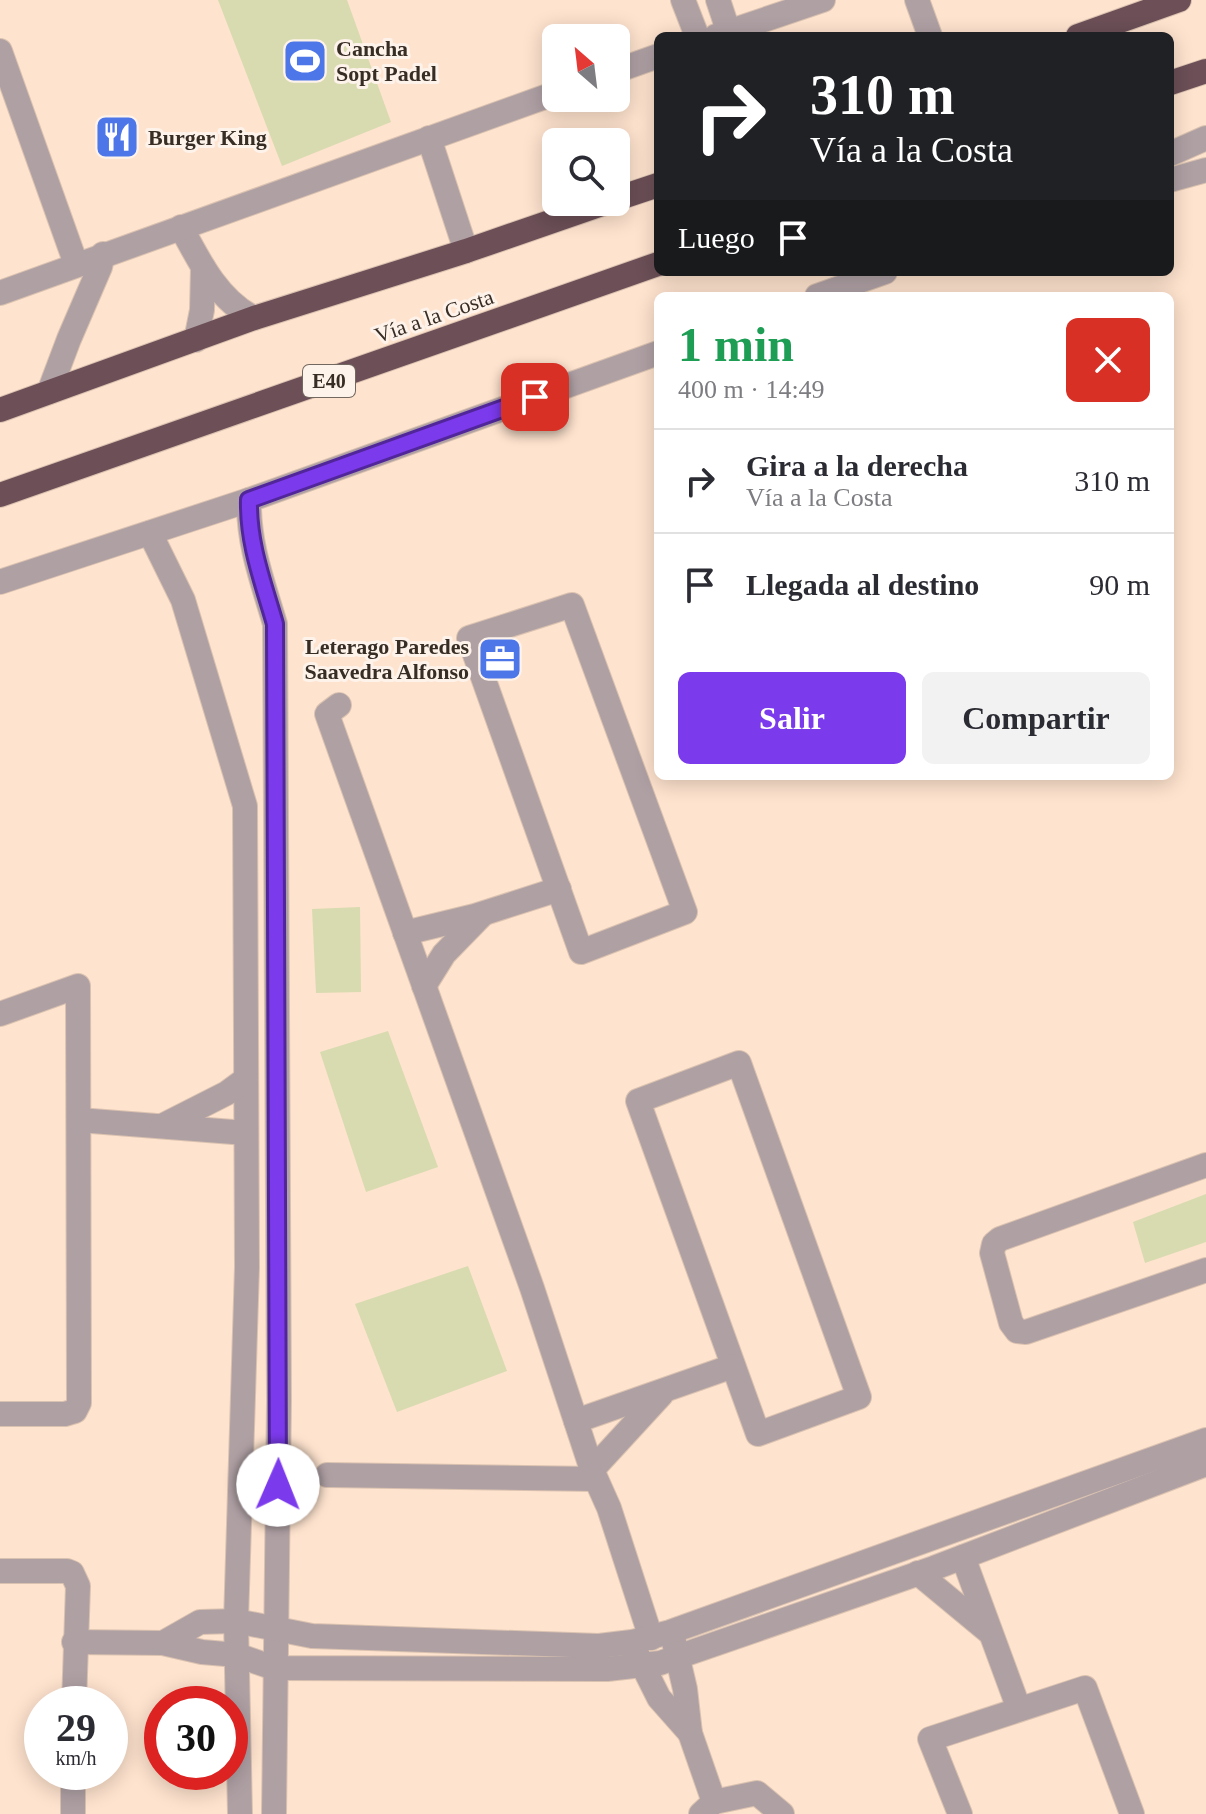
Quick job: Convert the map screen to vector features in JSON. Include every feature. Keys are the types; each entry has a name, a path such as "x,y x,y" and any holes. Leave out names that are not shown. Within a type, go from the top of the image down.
{"highway":[{"path":"1089,32 1179,0"},
{"path":"1174,82 1206,71"},
{"path":"630,194 654,186"},
{"path":"0,410 254,318 567,216"},
{"name":"Vía a la Costa","path":"0,495 654,265"}],"street":[{"path":"683,0 695,32"},
{"path":"718,0 724,32"},
{"path":"733,32 823,0"},
{"path":"917,0 929,32"},
{"path":"0,51 76,264"},
{"path":"630,66 654,57"},
{"path":"0,293 542,98"},
{"path":"429,138 466,251"},
{"path":"1174,152 1206,138"},
{"path":"1174,179 1206,170"},
{"path":"181,227 203,267 239,311 254,318"},
{"path":"49,392 103,254"},
{"path":"196,340 202,310 203,267"},
{"path":"828,292 874,276"},
{"path":"0,582 249,500 654,354"},
{"path":"249,500 253,552 275,624 277,1175 274,1814"},
{"path":"150,533 183,600 245,806 247,1267 236,1621 240,1814"},
{"path":"572,605 685,912 581,952 559,889 469,638 572,605"},
{"path":"339,705 327,714 524,1263 593,1474 609,1508 651,1637 642,1665 659,1698 690,1733"},
{"path":"405,933 484,913 559,889"},
{"path":"424,986 444,954 484,913"},
{"path":"0,1014 78,986 78,1408 65,1414 0,1414"},
{"path":"739,1063 859,1397 758,1434 733,1366 638,1101 739,1063"},
{"path":"160,1127 227,1093 246,1079"},
{"path":"79,1120 246,1133"},
{"path":"1206,1165 1000,1239 994,1244 992,1253 1011,1323 1017,1331 1026,1332 1206,1270"},
{"path":"247,1176 277,1175"},
{"path":"576,1421 733,1366"},
{"path":"327,1475 593,1474 665,1390"},
{"path":"163,1643 200,1622 236,1621 312,1636 599,1646 651,1637 1206,1440"},
{"path":"74,1642 163,1643 202,1652 237,1655 274,1668 607,1669 642,1665 678,1656 963,1557 1206,1464"},
{"path":"1049,1497 1058,1521"},
{"path":"963,1557 1019,1709"},
{"path":"0,1571 72,1573 78,1586 74,1686"},
{"path":"918,1573 990,1632"},
{"path":"651,1637 678,1656 690,1733 708,1808 757,1793 782,1814"},
{"path":"960,1814 930,1739 1085,1688 1132,1814"},
{"path":"73,1790 73,1814"}],"green space":[{"name":"Cancha Sopt Padel","path":"218,0 347,0 391,122 282,166"},
{"path":"360,907 361,992 316,993 312,909"},
{"path":"388,1031 438,1167 366,1192 320,1052"},
{"path":"1206,1194 1206,1242 1145,1263 1133,1222"},
{"path":"468,1266 507,1371 397,1412 355,1304"}],"place":[{"name":"Cancha Sopt Padel","path":"305,61"},
{"name":"Burger King","path":"117,137"},
{"name":"Leterago Paredes Saavedra Alfonso","path":"500,659"}],"route":[{"path":"278,1485 275,624 253,552 249,500 535,397"}]}
